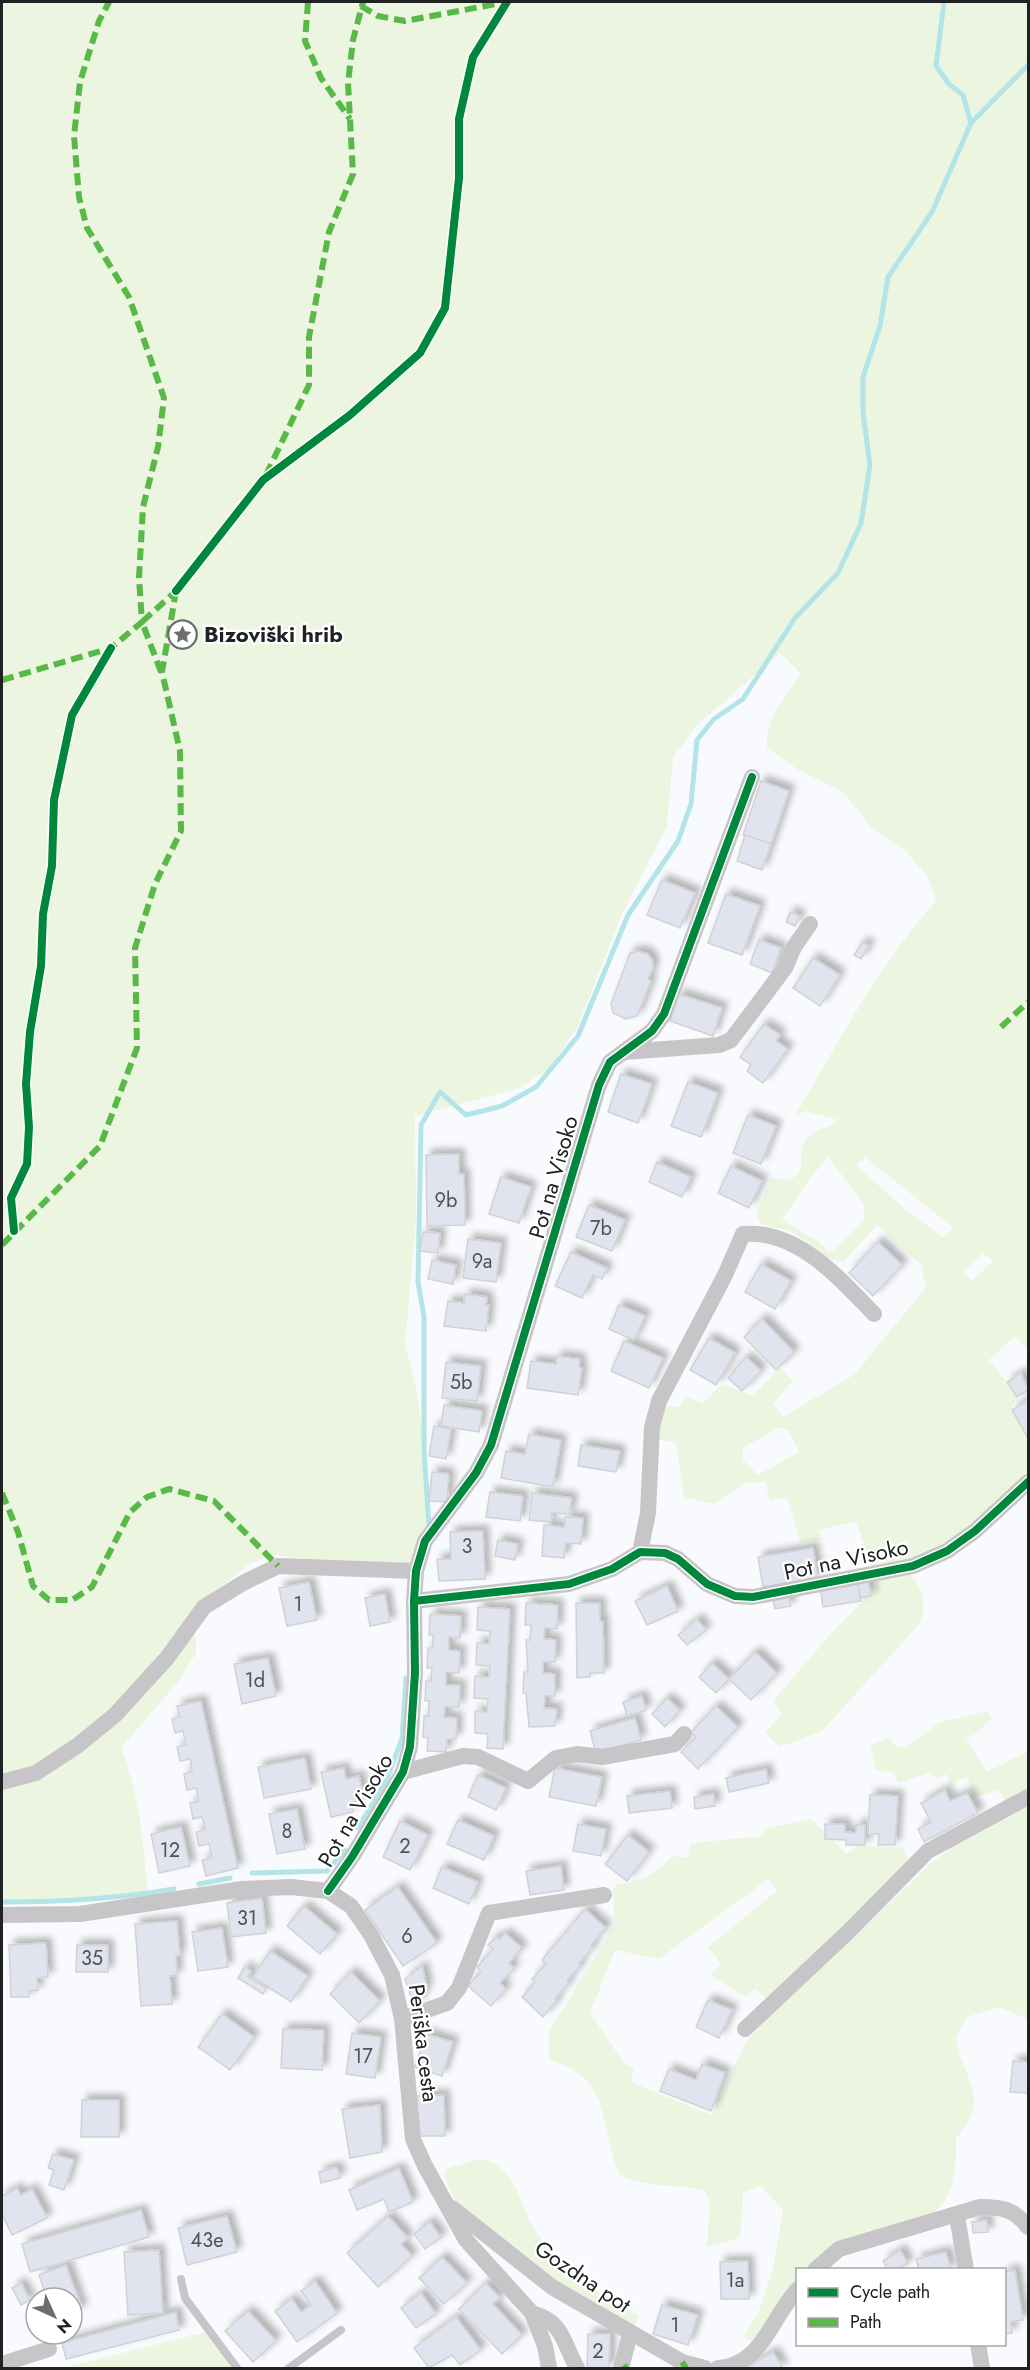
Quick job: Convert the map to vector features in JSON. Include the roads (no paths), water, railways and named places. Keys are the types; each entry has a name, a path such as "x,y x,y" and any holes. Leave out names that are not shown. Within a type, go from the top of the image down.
{"street":[{"name":"Pot na Visoko","path":"328,1891 352,1857 403,1772 410,1747 415,1673 416,1571 425,1541 476,1473 491,1445 599,1085 610,1062 620,1052 646,1036 664,1014 752,777"},
{"path":"620,1052 707,1046 731,1040 784,968 794,947 810,924"},
{"path":"414,1601 569,1584 612,1569 640,1552 648,1513 652,1427 659,1401 725,1275 743,1234 758,1232 788,1242 831,1270 874,1314"},
{"name":"Pot na Visoko","path":"640,1552 665,1553 678,1559 707,1584 735,1596 753,1597 913,1566 947,1551 1029,1482"},
{"path":"2,1782 36,1773 85,1740 115,1715 159,1666 204,1607 243,1583 278,1566 416,1571"},
{"path":"403,1772 463,1756 478,1757 528,1781 556,1758 577,1754 602,1757 675,1744 684,1734"},
{"path":"745,2029 848,1932 928,1851 1029,1797"},
{"name":"Periška cesta","path":"2,1915 80,1914 242,1889 291,1887 328,1891 351,1906 371,1935 392,1975 402,2019 413,2139 425,2166 466,2240 532,2313 545,2346 549,2368"},
{"path":"402,2019 447,2003 459,1988 489,1913 604,1895"},
{"name":"Gozdna pot","path":"446,2203 552,2287 682,2362 705,2368"},
{"path":"817,2268 839,2249 957,2216 980,2207 1002,2207 1025,2216"},
{"path":"957,2216 966,2268"},
{"path":"718,2368 731,2368 752,2355 796,2292"},
{"path":"532,2313 549,2318 559,2328 577,2368"},
{"path":"621,2368 624,2365 626,2344 630,2334"},
{"path":"978,2346 982,2368"},
{"path":"2,2364 49,2349"}],"lane":[{"path":"181,2279 185,2298 237,2368"},
{"path":"289,2368 341,2330"}],"waterway":[{"path":"429,1526 424,1450 424,1317 418,1282 421,1125 440,1092 466,1115 502,1106 536,1087 578,1036 628,915 678,841 691,804 697,740 714,719 743,699 795,618 838,573 861,523 870,465 863,413 863,377 880,326 888,277 932,212 971,123 963,95 949,84 936,66 944,2"},
{"path":"971,123 1028,65"},
{"path":"358,1828 386,1781 402,1739 406,1678"},
{"path":"252,1873 327,1871 345,1850"},
{"path":"199,1884 230,1878"},
{"path":"2,1902 88,1899 174,1889"}],"place":[{"name":"Bizoviški hrib","path":"183,634"}]}
